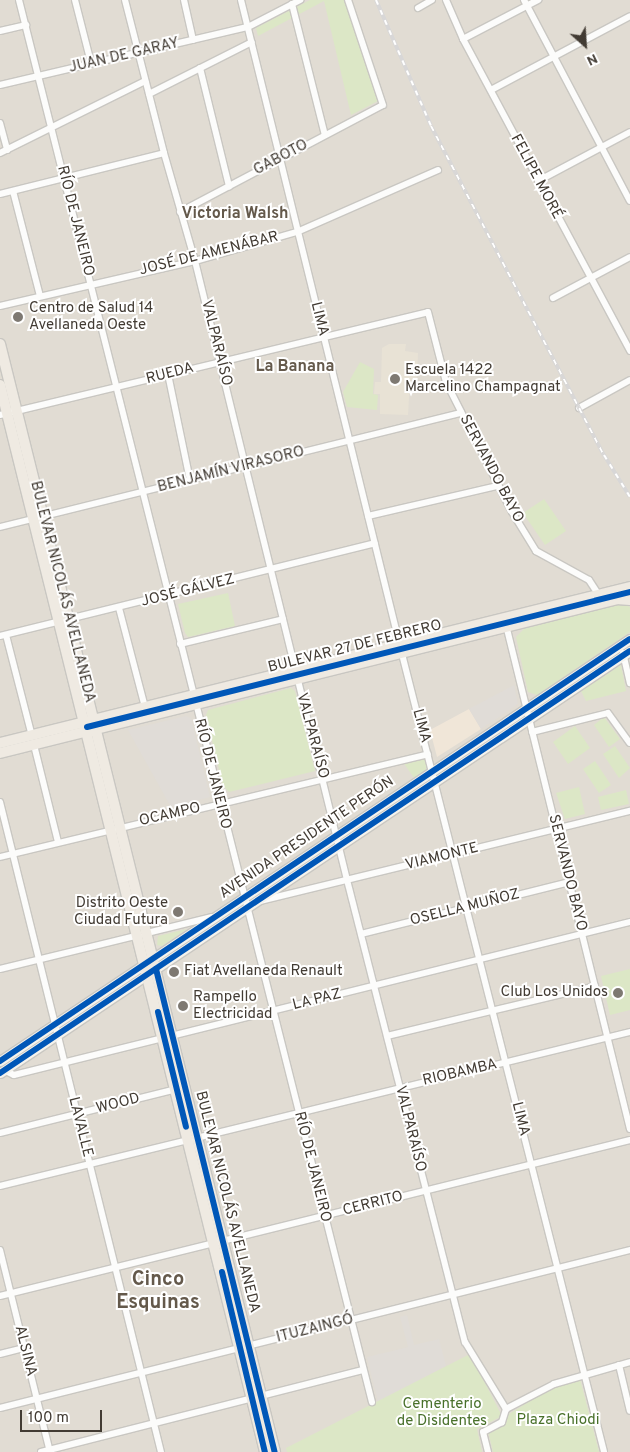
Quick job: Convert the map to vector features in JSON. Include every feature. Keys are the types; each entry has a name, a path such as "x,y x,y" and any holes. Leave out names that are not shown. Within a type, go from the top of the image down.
{"main road":[{"name":"BULEVAR NICOLÁS AVELLANEDA","path":"0,344 8,413"},
{"name":"BULEVAR NICOLÁS AVELLANEDA","path":"0,385 39,517 220,1242 268,1451"},
{"name":"BULEVAR 27 DE FEBRERO","path":"401,649 504,617 630,587"},
{"name":"BULEVAR 27 DE FEBRERO","path":"0,744 33,740 401,649 507,628 617,599 630,600"},
{"name":"AVENIDA PRESIDENTE PERÓN","path":"0,1060 337,832 630,638"},
{"name":"AVENIDA PRESIDENTE PERÓN","path":"2,1072 435,780 627,654"},
{"name":"BULEVAR 27 DE FEBRERO","path":"91,726 145,707 194,700"},
{"name":"BULEVAR 27 DE FEBRERO","path":"0,753 33,740"},
{"name":"BULEVAR NICOLÁS AVELLANEDA","path":"168,1037 177,1089 194,1138"}],"street":[{"name":"RÍO DE JANEIRO","path":"19,0 117,387 219,803 243,897 250,906 272,1011 372,1402"},
{"path":"75,0 91,64"},
{"name":"VALPARAÍSO","path":"125,0 164,153 195,261 296,675 340,844 347,880 465,1342 506,1409"},
{"path":"184,0 193,40"},
{"name":"LIMA","path":"241,0 401,649 604,1452"},
{"name":"JUAN DE GARAY","path":"0,85 248,27 300,0"},
{"name":"GABOTO","path":"180,212 383,105 348,0"},
{"path":"418,8 432,0"},
{"name":"FELIPE MORÉ","path":"446,0 490,90 630,351"},
{"path":"464,39 526,3 538,0"},
{"path":"526,3 630,201"},
{"path":"292,4 325,135"},
{"path":"490,90 630,16"},
{"path":"0,31 26,25"},
{"path":"149,94 252,42"},
{"path":"200,68 229,186"},
{"path":"0,124 3,151 145,80"},
{"path":"538,181 630,132"},
{"path":"0,194 164,153"},
{"name":"JOSÉ DE AMENÁBAR","path":"0,306 195,261 297,232 438,170"},
{"path":"13,191 40,296"},
{"path":"553,298 630,257"},
{"name":"RUEDA","path":"8,413 428,312"},
{"name":"SERVANDO BAYO","path":"428,312 446,382 497,486 536,551 589,580 598,594"},
{"path":"168,374 190,480"},
{"path":"579,408 630,380"},
{"name":"BENJAMÍN VIRASORO","path":"0,527 461,413"},
{"path":"368,516 497,486"},
{"name":"JOSÉ GÁLVEZ","path":"3,636 272,571 375,543"},
{"path":"119,608 145,707"},
{"name":"SERVANDO BAYO","path":"504,617 630,1129"},
{"path":"180,644 283,619"},
{"path":"3,636 33,740 58,842"},
{"path":"620,645 627,654 630,683"},
{"path":"532,732 608,713 630,743"},
{"name":"OCAMPO","path":"0,856 428,754"},
{"name":"LAVALLE","path":"0,802 161,1452"},
{"name":"VIAMONTE","path":"250,906 347,880 630,811"},
{"name":"OSELLA MUÑOZ","path":"361,934 569,882"},
{"path":"0,968 213,917"},
{"name":"LA PAZ","path":"2,1072 14,1075 630,922"},
{"path":"387,1036 595,986"},
{"name":"RIOBAMBA","path":"0,1186 630,1032"},
{"name":"WOOD","path":"0,1133 177,1089"},
{"name":"CERRITO","path":"0,1296 630,1140"},
{"name":"ALSINA","path":"0,1250 50,1451"},
{"name":"ITUZAINGÓ","path":"0,1408 630,1250"},
{"path":"0,1354 24,1348"},
{"path":"488,1452 483,1432 502,1422 506,1409 554,1384 630,1362"},
{"path":"619,1365 630,1410"},
{"path":"41,1452 363,1370"}],"shaded area":[{"path":"0,0 630,0 630,1452 0,1452"},
{"name":"Escuela 1422 Marcelino Champagnat","path":"389,344 406,344 405,351 418,353 417,379 410,380 408,415 380,414 380,394 374,394 375,382 381,382 382,348"},
{"path":"514,685 518,704 481,729 469,709"},
{"path":"469,709 481,729 437,757 430,730"},
{"path":"186,716 191,718 210,797 171,807 128,730"},
{"path":"407,1315 414,1345 439,1339 446,1366 378,1402 367,1357 408,1347 400,1317"}],"green space":[{"path":"310,0 344,0 364,53 380,100 351,115 324,1 258,36 256,28"},
{"path":"360,362 374,369 373,394 378,395 377,410 347,407 343,392"},
{"path":"544,499 566,531 545,545 523,513"},
{"path":"228,593 235,626 188,637 185,633 178,604"},
{"path":"620,603 630,607 630,632 537,695 528,692 516,637 524,629"},
{"path":"621,665 626,691 586,701 581,691"},
{"path":"291,688 295,691 315,771 229,792 223,786 206,715 208,710"},
{"path":"604,717 620,739 609,747 594,725"},
{"path":"575,726 590,748 568,764 553,742"},
{"path":"615,746 630,768 619,778 603,754"},
{"path":"424,758 427,761 426,770 414,778 403,762"},
{"path":"595,761 611,785 599,793 583,769"},
{"path":"579,787 585,814 565,819 556,793"},
{"path":"626,790 629,804 601,810 598,797"},
{"path":"187,929 162,946 157,945 158,936"},
{"name":"Club Los Unidos","path":"630,969 630,1010 610,1015 601,976"},
{"name":"Cementerio de Disidentes","path":"470,1354 502,1416 477,1429 482,1452 287,1452 286,1448"},
{"name":"Plaza Chiodi","path":"580,1379 599,1452 493,1452 488,1431 503,1423 509,1414 556,1385"}],"railway":[{"path":"376,0 431,126 604,455 630,497"}],"cycle path":[{"path":"87,727 630,592"},
{"path":"0,1061 630,639"},
{"path":"0,1073 630,651"},
{"path":"156,969 275,1452"},
{"path":"158,1012 186,1127"},
{"path":"222,1272 265,1452"}],"place":[{"name":"Centro de Salud 14 Avellaneda Oeste","path":"18,317"},
{"name":"Escuela 1422 Marcelino Champagnat","path":"395,379"},
{"name":"Distrito Oeste Ciudad Futura","path":"178,912"},
{"name":"Fiat Avellaneda Renault","path":"174,972"},
{"name":"Club Los Unidos","path":"618,993"},
{"name":"Rampello Electricidad","path":"183,1006"}],"district":[{"name":"Victoria Walsh","path":"235,214"},
{"name":"La Banana","path":"295,367"},
{"name":"Cinco Esquinas","path":"158,1292"}]}
